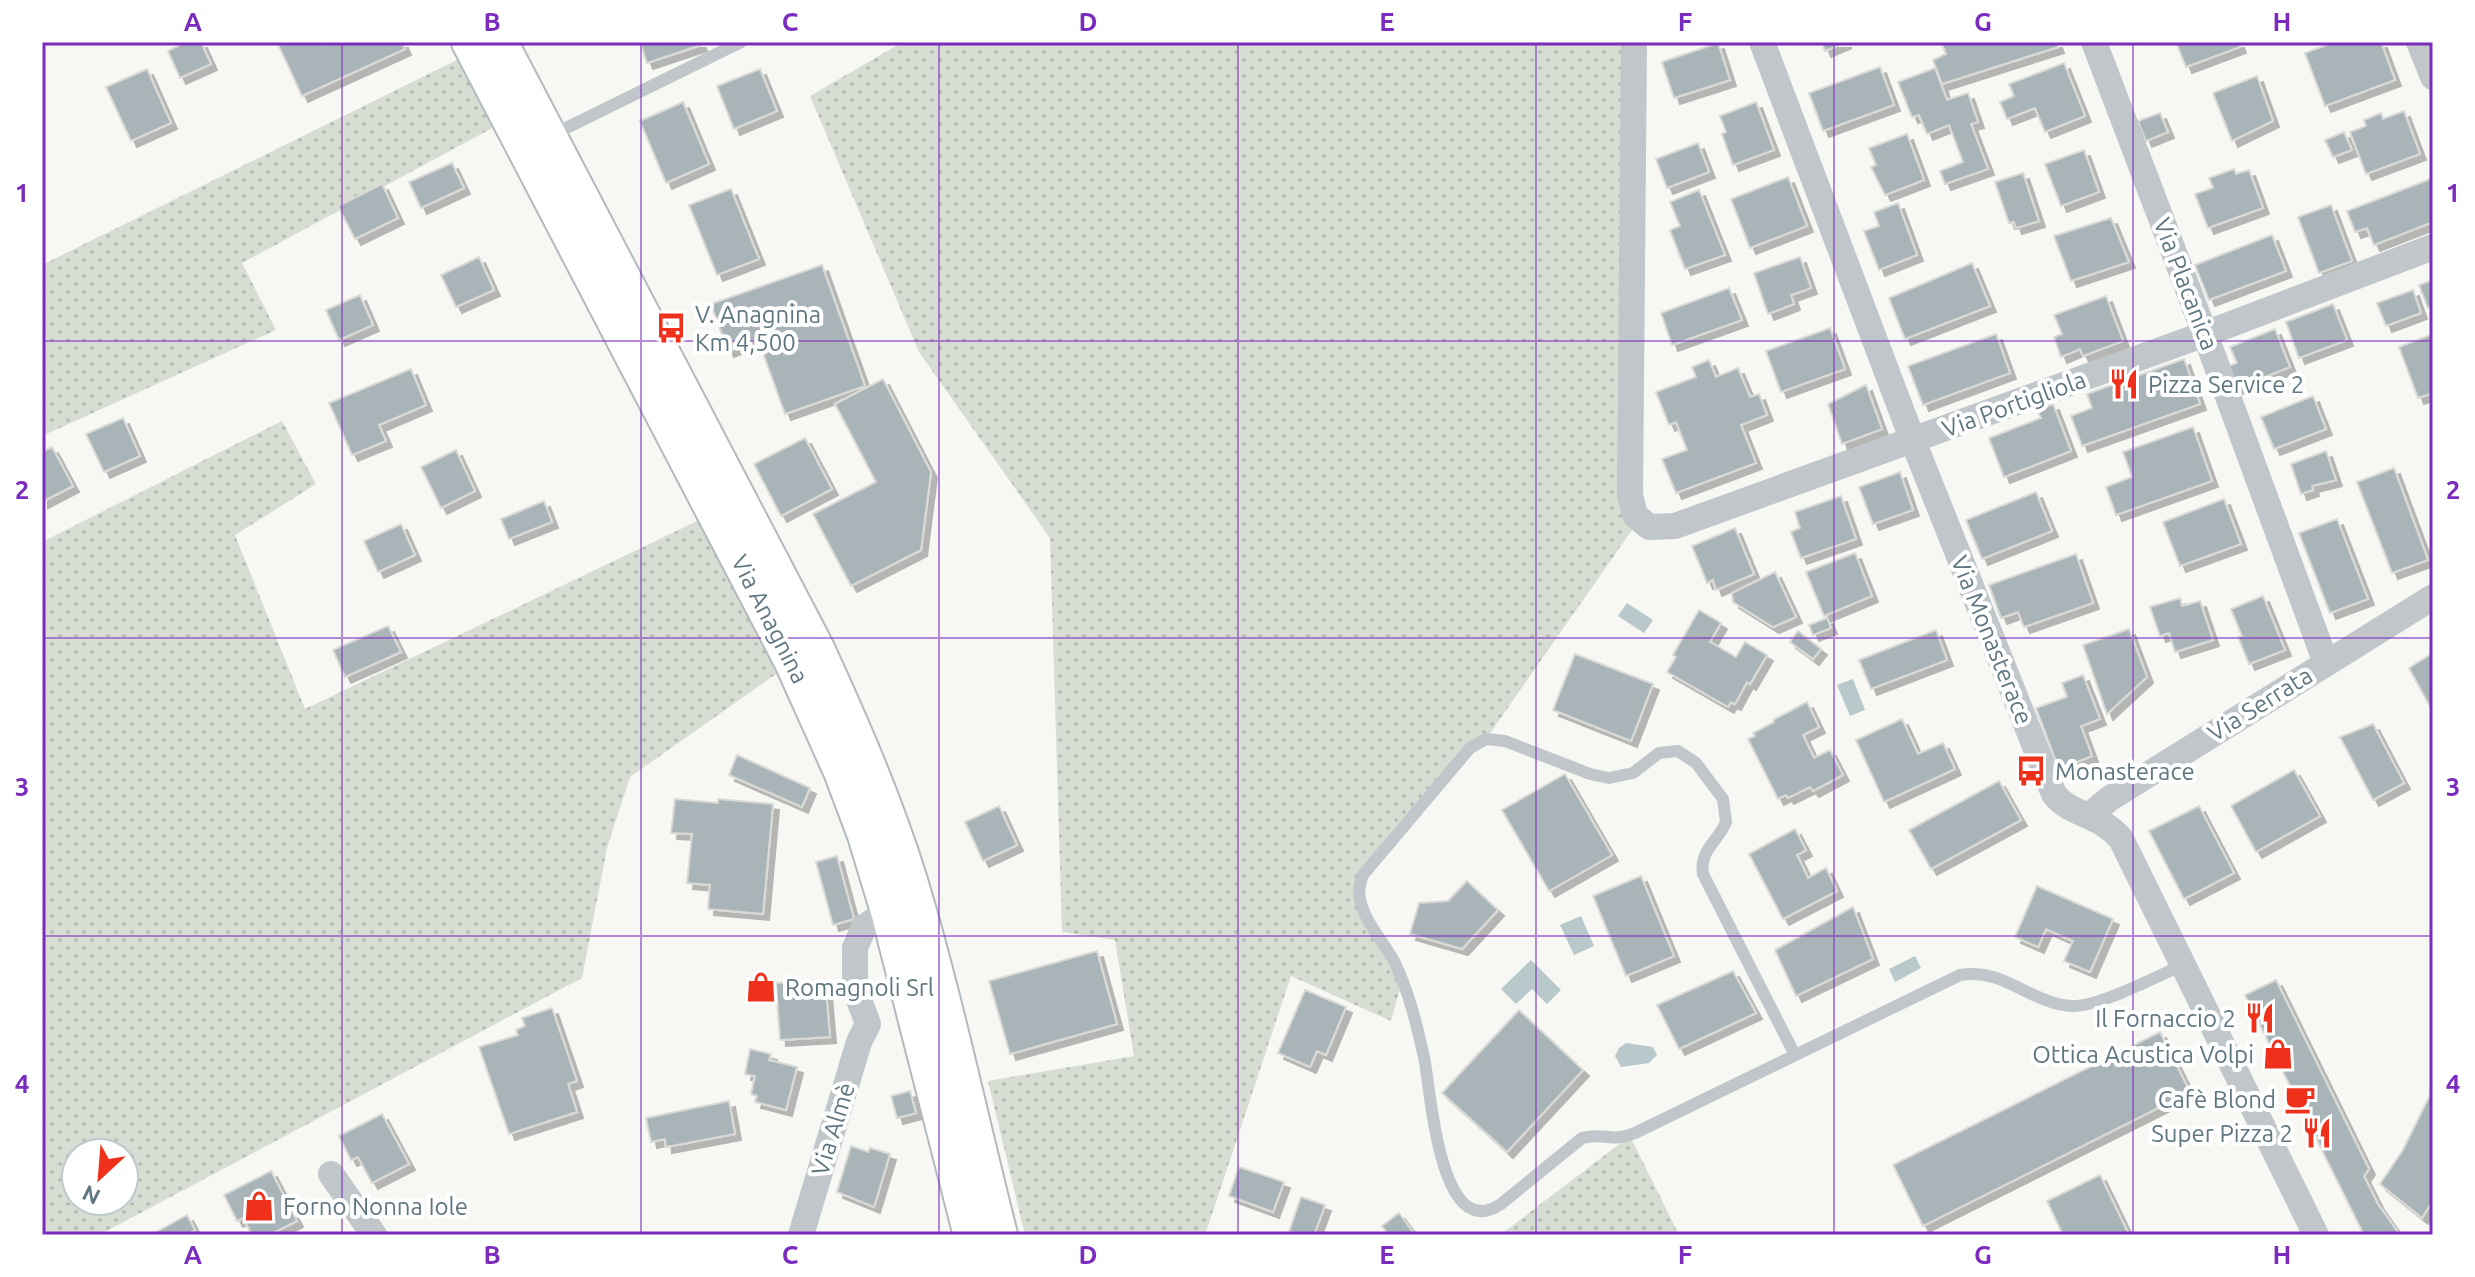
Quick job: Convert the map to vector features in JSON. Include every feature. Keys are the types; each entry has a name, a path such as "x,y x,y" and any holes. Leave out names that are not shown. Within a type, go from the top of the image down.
{"main road":[{"name":"Via Anagnina","path":"470,42 793,662 855,803 889,911 972,1235"},
{"name":"Via Anagnina","path":"499,42 816,649 855,735 908,880 999,1235"}],"street":[{"name":"Via Portigliola","path":"1634,42 1630,495 1632,510 1639,520 1656,528 1675,526 1913,441 2433,247"},
{"name":"Via Monasterace","path":"1762,42 1913,441 2054,794 2064,804 2110,828 2121,839 2316,1235"},
{"name":"Via Placanica","path":"2094,42 2326,663"},
{"path":"2419,42 2433,77"},
{"name":"Via Serrata","path":"2090,815 2109,799 2433,597"},
{"name":"Via Almè","path":"801,1235 859,1042 868,1024 855,989 855,948 864,927 889,911"},
{"path":"331,1174 374,1235"}],"lane":[{"path":"549,137 741,42"},
{"path":"1795,1055 1703,874 1706,851 1726,822 1723,799 1696,763 1678,751 1659,753 1633,773 1609,778 1590,774 1505,741 1486,739 1470,748 1363,875 1360,900 1396,965 1417,1031 1441,1157 1459,1200 1472,1211 1487,1212 1501,1204 1582,1138 1595,1135 1617,1139 1635,1133 1960,975 1987,974 2057,1004 2074,1006 2094,1002 2183,965"}],"shaded area":[{"path":"903,42 1634,42 1639,520 1486,739 1366,870 1359,892 1403,978 1391,1021 1291,976 1205,1235 1025,1235 988,1081 1134,1056 1115,940 1062,932 1050,538 919,352 810,96"},
{"path":"475,51 509,119 242,263 276,330 42,436 42,265"},
{"path":"282,421 316,484 235,535 305,709 716,512 793,662 630,777 607,848 582,978 140,1213 140,1137 60,1137 60,1217 133,1217 99,1235 42,1235 42,542"},
{"path":"1627,603 1653,620 1644,633 1618,616"},
{"path":"1853,679 1865,710 1850,716 1837,685"},
{"path":"1581,916 1594,946 1574,955 1560,925"},
{"path":"1915,956 1921,968 1895,982 1889,969"},
{"path":"1531,960 1561,990 1547,1004 1532,989 1516,1004 1501,989"},
{"path":"1626,1043 1653,1047 1657,1055 1649,1063 1621,1067 1615,1056"},
{"path":"1630,1136 1679,1235 1500,1235"}],"building":[{"path":"186,42 201,42 211,64 180,78 168,51"},
{"path":"277,42 323,42 325,45 332,42 402,42 405,49 302,96"},
{"path":"640,42 700,42 701,45 647,63"},
{"path":"1822,42 1846,42 1825,51"},
{"path":"1941,42 2056,42 2058,47 1942,84 1933,60 1946,54"},
{"path":"2176,42 2238,42 2240,47 2186,67"},
{"path":"2335,42 2381,42 2395,80 2325,106 2305,53"},
{"path":"1718,43 1730,80 1674,98 1662,62"},
{"path":"2064,63 2085,116 2045,132 2035,108 2007,119 2000,102 2014,96 2009,84"},
{"path":"1880,67 1894,105 1823,131 1809,93"},
{"path":"1935,68 1947,100 1968,93 1978,122 1971,124 1988,169 1945,184 1940,171 1963,162 1949,125 1927,134 1919,115 1912,117 1898,82"},
{"path":"147,69 171,123 131,141 106,87"},
{"path":"760,69 777,111 734,129 717,86"},
{"path":"2257,76 2273,121 2232,141 2213,93"},
{"path":"683,102 709,164 666,183 640,121"},
{"path":"1756,102 1774,150 1733,165 1722,134 1726,132 1720,116"},
{"path":"2404,111 2420,154 2366,174 2350,132 2366,126 2364,120 2381,113 2383,119"},
{"path":"2160,113 2168,132 2146,141 2138,121"},
{"path":"2344,132 2352,150 2333,157 2325,140"},
{"path":"1907,134 1924,180 1885,195 1871,167 1876,165 1869,148"},
{"path":"1698,143 1709,172 1667,188 1656,159"},
{"path":"2084,150 2099,192 2061,206 2045,164"},
{"path":"452,163 464,188 421,208 409,182"},
{"path":"2234,169 2236,174 2249,170 2263,208 2208,228 2195,194 2213,188 2209,178"},
{"path":"2023,173 2039,221 2016,228 2014,222 2009,223 1995,182"},
{"path":"1788,177 1807,226 1750,248 1731,199"},
{"path":"2433,178 2433,222 2374,245 2367,228 2355,232 2347,211"},
{"path":"382,184 398,218 355,239 338,206"},
{"path":"731,189 759,259 717,275 689,205"},
{"path":"1699,190 1725,255 1685,269 1670,230 1680,226 1670,202"},
{"path":"1898,203 1917,255 1879,270 1864,231 1879,226 1874,212"},
{"path":"2331,205 2352,261 2319,273 2298,217"},
{"path":"2111,218 2129,262 2071,281 2054,236"},
{"path":"2272,235 2286,271 2209,300 2195,265"},
{"path":"479,257 494,290 456,307 441,275"},
{"path":"1800,257 1811,288 1791,295 1794,304 1768,314 1754,273"},
{"path":"1972,263 1990,306 1905,339 1889,298"},
{"path":"822,265 865,386 785,414 758,339 728,351 711,304"},
{"path":"2433,280 2433,306 2428,308 2419,285"},
{"path":"1729,288 1742,320 1672,345 1661,313"},
{"path":"2413,290 2421,313 2386,326 2377,303"},
{"path":"360,295 373,325 339,340 326,310"},
{"path":"2106,296 2123,341 2083,356 2080,349 2061,357 2054,337 2062,334 2054,315"},
{"path":"2333,304 2347,340 2299,358 2286,322"},
{"path":"1830,328 1845,369 1781,392 1766,351"},
{"path":"2275,329 2290,367 2237,388 2229,366 2237,363 2230,347"},
{"path":"1996,334 2010,373 1923,405 1908,366"},
{"path":"2433,334 2433,393 2418,398 2399,347"},
{"path":"2184,359 2200,404 2082,446 2071,416 2092,408 2087,394"},
{"path":"1709,360 1716,377 1738,368 1750,397 1759,394 1767,415 1741,425 1756,463 1676,493 1662,459 1687,450 1676,422 1669,425 1656,392 1696,377 1692,367"},
{"path":"411,369 426,405 379,425 386,441 352,455 329,403"},
{"path":"883,379 931,472 921,550 851,586 813,514 876,482 835,404"},
{"path":"1866,385 1882,429 1842,444 1828,404"},
{"path":"2313,396 2326,429 2274,449 2261,417"},
{"path":"2053,404 2071,451 2004,477 1989,438 2041,418 2037,410"},
{"path":"123,418 140,456 104,472 86,434"},
{"path":"2193,427 2212,481 2116,515 2106,487 2132,477 2123,452"},
{"path":"805,438 832,489 781,516 754,464"},
{"path":"52,447 73,486 42,502 42,452"},
{"path":"456,450 475,491 441,508 421,467"},
{"path":"2326,451 2336,480 2312,486 2313,490 2301,494 2291,464"},
{"path":"2394,468 2428,560 2392,573 2357,482"},
{"path":"1900,472 1913,510 1873,524 1859,487"},
{"path":"2036,492 2052,531 1982,559 1966,520"},
{"path":"1841,496 1856,539 1801,558 1791,532 1800,528 1795,512"},
{"path":"2224,499 2241,544 2180,566 2163,522"},
{"path":"544,501 552,522 509,539 501,519"},
{"path":"2337,519 2368,599 2330,613 2299,533"},
{"path":"401,524 415,555 378,572 364,541"},
{"path":"1735,528 1754,574 1716,590 1713,580 1707,583 1692,546"},
{"path":"1855,553 1872,596 1824,616 1806,572"},
{"path":"2076,554 2093,603 2024,627 2018,612 2001,618 1989,585"},
{"path":"1775,572 1796,617 1773,627 1733,602 1732,593"},
{"path":"2263,596 2285,650 2249,664 2231,609"},
{"path":"2180,598 2182,606 2200,601 2213,640 2175,652 2169,633 2160,636 2150,607"},
{"path":"1699,610 1721,623 1710,642 1736,657 1745,642 1767,655 1735,704 1731,702 1728,707 1667,672 1676,657 1673,655"},
{"path":"1827,618 1831,628 1813,635 1809,625"},
{"path":"388,626 401,652 345,677 333,650"},
{"path":"2129,629 2147,677 2107,714 2083,645"},
{"path":"1936,630 1947,660 1871,689 1859,660"},
{"path":"1798,631 1821,649 1813,659 1790,642"},
{"path":"2433,653 2433,712 2409,668"},
{"path":"1575,654 1653,684 1631,741 1553,710"},
{"path":"2083,675 2100,719 2081,726 2092,756 2059,769 2036,708 2067,697 2062,683"},
{"path":"1807,702 1819,727 1803,735 1814,758 1830,750 1843,775 1813,791 1810,787 1788,798 1786,795 1778,799 1748,739 1773,720"},
{"path":"1902,719 1918,754 1943,743 1955,769 1884,802 1856,740"},
{"path":"2373,724 2404,783 2373,800 2340,737"},
{"path":"737,755 810,788 802,807 729,775"},
{"path":"2294,770 2320,816 2256,852 2231,806"},
{"path":"1565,774 1612,855 1549,891 1502,810"},
{"path":"1999,781 2021,820 1931,869 1909,830"},
{"path":"675,799 773,804 763,914 708,909 710,885 687,883 692,834 671,833"},
{"path":"999,806 1017,845 983,861 965,822"},
{"path":"2199,806 2234,873 2184,899 2149,831"},
{"path":"1795,829 1806,850 1797,855 1808,878 1826,868 1837,891 1783,919 1749,854"},
{"path":"837,856 854,919 833,925 816,862"},
{"path":"1641,876 1674,956 1626,976 1593,896"},
{"path":"1467,881 1498,910 1462,949 1410,934 1419,903 1448,901"},
{"path":"2037,886 2113,919 2090,972 2064,961 2073,941 2046,929 2038,947 2015,937"},
{"path":"1853,907 1873,959 1796,996 1775,950"},
{"path":"1097,951 1117,1024 1010,1054 989,981"},
{"path":"1733,971 1756,1013 1679,1049 1657,1005"},
{"path":"825,980 830,1037 780,1040 776,983"},
{"path":"2276,980 2369,1169 2364,1176 2378,1204 2400,1235 2364,1235 2245,995"},
{"path":"1305,990 1346,1007 1326,1055 1317,1051 1310,1067 1278,1053"},
{"path":"552,1008 577,1081 568,1084 577,1112 509,1134 479,1047 518,1035 516,1030 525,1026 522,1018"},
{"path":"1519,1010 1583,1070 1507,1152 1442,1093"},
{"path":"2160,1032 2190,1092 1923,1226 1893,1165"},
{"path":"750,1049 771,1054 769,1060 797,1067 786,1110 755,1102 757,1096 751,1094 755,1076 745,1074"},
{"path":"2433,1089 2433,1200 2422,1218 2380,1184 2403,1150"},
{"path":"910,1091 916,1113 897,1118 891,1096"},
{"path":"729,1101 735,1134 666,1147 665,1139 651,1142 646,1118"},
{"path":"382,1114 409,1164 372,1183 358,1157 351,1160 339,1136"},
{"path":"851,1146 868,1152 870,1148 890,1154 874,1207 837,1192"},
{"path":"1239,1167 1284,1182 1273,1212 1229,1196"},
{"name":"Forno Nonna Iole","path":"271,1171 297,1221 269,1235 252,1235 243,1218 237,1221 224,1195"},
{"path":"2100,1175 2129,1235 2063,1235 2047,1201"},
{"path":"1301,1197 1325,1205 1314,1235 1289,1232"},
{"path":"1399,1213 1415,1235 1389,1235 1382,1226"},
{"path":"187,1215 195,1230 190,1233 192,1235 151,1235"}],"place":[{"name":"V. Anagnina Km 4,500","path":"671,328"},
{"name":"Pizza Service 2","path":"2124,384"},
{"name":"Monasterace","path":"2031,771"},
{"name":"Romagnoli Srl","path":"761,987"},
{"name":"Il Fornaccio 2","path":"2260,1018"},
{"name":"Ottica Acustica Volpi","path":"2278,1054"},
{"name":"Cafè Blond","path":"2300,1099"},
{"name":"Super Pizza 2","path":"2317,1133"},
{"name":"Forno Nonna Iole","path":"259,1206"}]}
